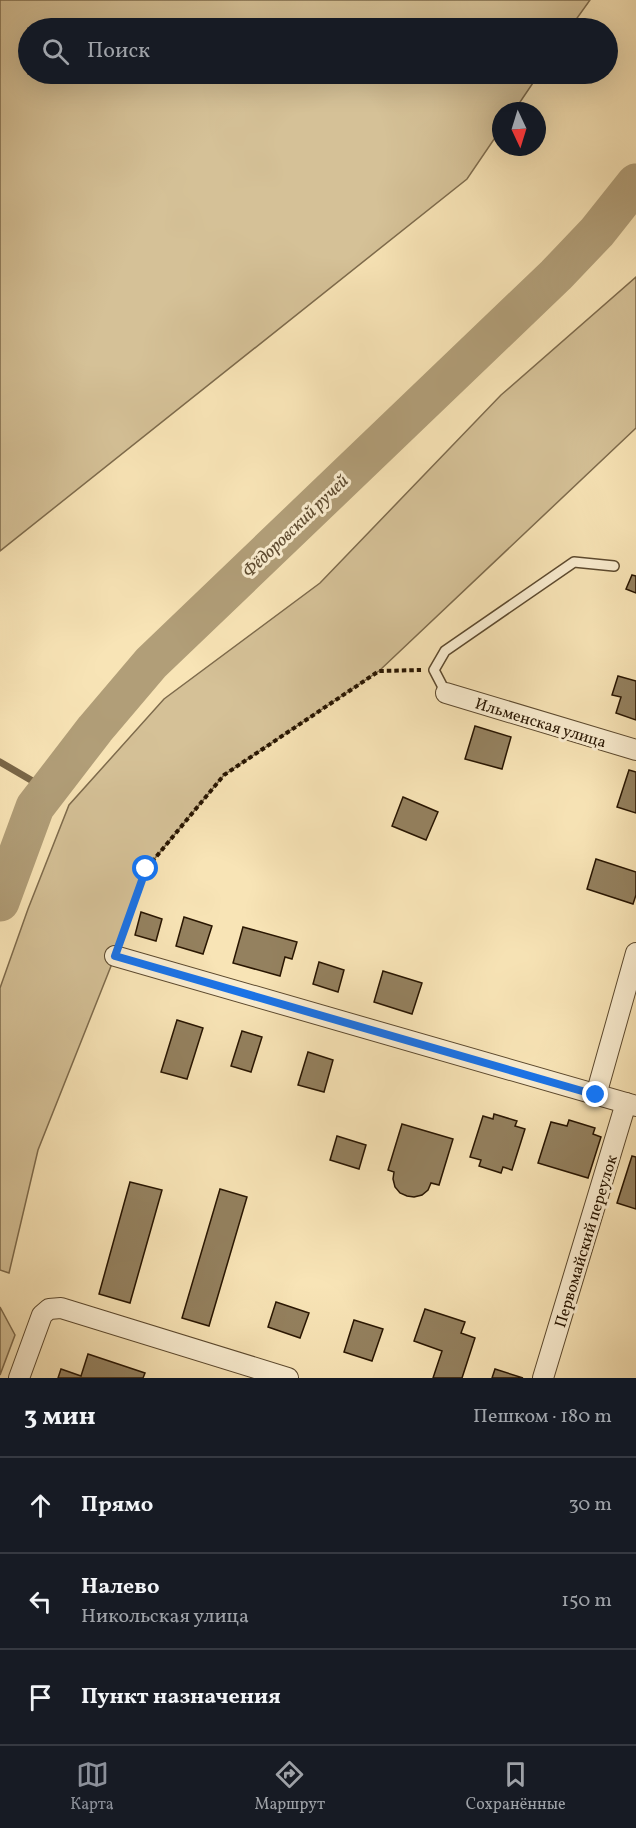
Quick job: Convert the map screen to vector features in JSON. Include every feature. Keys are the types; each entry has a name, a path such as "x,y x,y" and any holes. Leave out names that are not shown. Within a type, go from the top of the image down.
{"street":[{"name":"Ильменская улица","path":"446,693 636,750"},
{"path":"596,1095 636,953"},
{"path":"115,956 631,1105"},
{"name":"Первомайский переулок","path":"543,1378 631,1105"},
{"path":"19,1378 42,1315 49,1309 61,1308 288,1378"}],"lane":[{"path":"446,693 434,670 445,651 574,562 614,566"}],"path":[{"path":"115,956 146,869 224,775 379,671 434,670"}],"shaded area":[{"path":"0,0 590,0 577,18 18,18 18,84 532,84 520,102 492,102 492,142 467,179 0,551"},
{"path":"636,277 636,428 379,671 224,775 146,869 115,956 38,1150 9,1273 0,1270 0,988 69,805 164,699 320,583 501,395"},
{"path":"0,1307 15,1335 0,1375"}],"building":[{"path":"632,575 636,576 636,593 626,589"},
{"path":"618,676 636,681 636,720 616,713 621,697 612,695"},
{"path":"475,726 511,737 502,769 465,759"},
{"path":"629,770 636,772 636,813 617,807"},
{"path":"403,797 438,812 426,840 392,826"},
{"path":"596,859 636,872 636,895 633,904 587,889"},
{"path":"141,912 162,919 156,941 135,935"},
{"path":"184,917 212,926 203,954 176,946"},
{"path":"243,927 297,942 292,959 285,957 280,976 233,963"},
{"path":"319,962 344,970 338,992 313,984"},
{"path":"383,971 422,983 412,1014 374,1002"},
{"path":"177,1020 203,1028 187,1079 161,1072"},
{"path":"242,1031 262,1037 251,1072 231,1066"},
{"path":"308,1052 333,1060 324,1092 298,1085"},
{"path":"494,1114 517,1121 515,1126 525,1129 512,1170 503,1167 501,1173 479,1166 481,1160 470,1157 483,1116 493,1119"},
{"path":"569,1120 595,1128 593,1134 601,1137 588,1178 538,1163 551,1122 567,1126"},
{"path":"402,1124 453,1139 439,1185 431,1183 422,1195 414,1197 400,1193 395,1187 394,1172 388,1170"},
{"path":"337,1136 366,1145 359,1169 330,1160"},
{"path":"632,1156 636,1157 636,1209 617,1203"},
{"path":"130,1182 162,1190 130,1303 99,1294"},
{"path":"220,1189 247,1197 209,1326 182,1318"},
{"path":"276,1302 309,1313 300,1338 268,1327"},
{"path":"425,1309 465,1322 461,1333 475,1338 462,1378 433,1378 442,1351 414,1341"},
{"path":"354,1320 383,1329 372,1361 344,1352"},
{"path":"88,1354 145,1373 143,1378 58,1378 61,1369 81,1376"},
{"path":"495,1369 523,1378 492,1378"}],"waterway":[{"name":"Фёдоровский ручей","path":"0,902 35,807 95,729 151,663 556,275 597,232 636,183"},
{"path":"0,762 48,790"}],"route":[{"path":"146,869 115,956 596,1095"}]}
